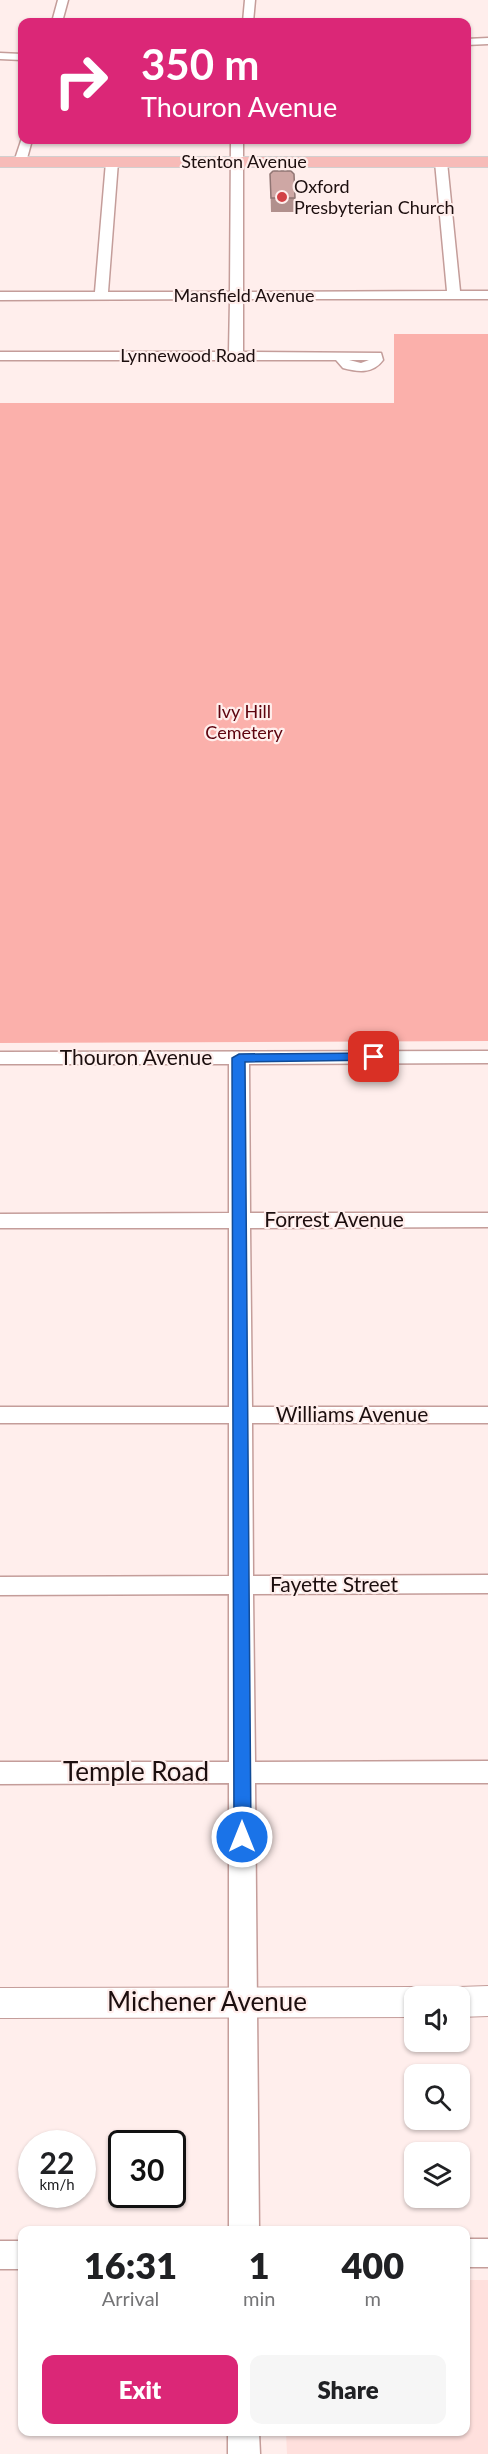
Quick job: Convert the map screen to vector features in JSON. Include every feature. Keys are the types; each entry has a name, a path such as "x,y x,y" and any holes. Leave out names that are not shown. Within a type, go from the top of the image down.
{"main road":[{"name":"Stenton Avenue","path":"0,162 488,162"}],"street":[{"path":"58,18 63,0"},
{"path":"248,18 250,0"},
{"path":"471,42 488,41"},
{"path":"0,56 18,57"},
{"path":"20,162 25,144"},
{"path":"236,356 237,144"},
{"path":"101,296 112,162"},
{"path":"441,162 454,295"},
{"name":"Mansfield Avenue","path":"0,296 488,295"},
{"name":"Lynnewood Road","path":"0,356 342,356 344,363 356,367 374,364 376,356"},
{"name":"Thouron Avenue","path":"0,1058 488,1057"},
{"path":"239,1058 244,2226"},
{"name":"Forrest Avenue","path":"0,1221 488,1220"},
{"name":"Williams Avenue","path":"0,1416 488,1414"},
{"name":"Fayette Street","path":"0,1586 488,1584"},
{"name":"Temple Road","path":"0,1773 488,1772"},
{"path":"470,2002 488,2001"},
{"name":"Michener Avenue","path":"0,2003 404,2002"},
{"path":"470,2253 488,2253"},
{"path":"0,2255 18,2255"},
{"path":"244,2436 244,2454"}],"shaded area":[{"path":"470,2280 488,2280 488,2454 287,2454 286,2436 470,2436"}],"green space":[{"name":"Ivy Hill Cemetery","path":"394,334 488,334 488,1041 0,1043 0,403 394,403"}],"building":[{"path":"273,171 291,171 294,174 295,198 271,198 270,174"}],"place":[{"name":"Oxford Presbyterian Church","path":"282,197"}],"route":[{"path":"242,1837 239,1058 374,1057"}]}
